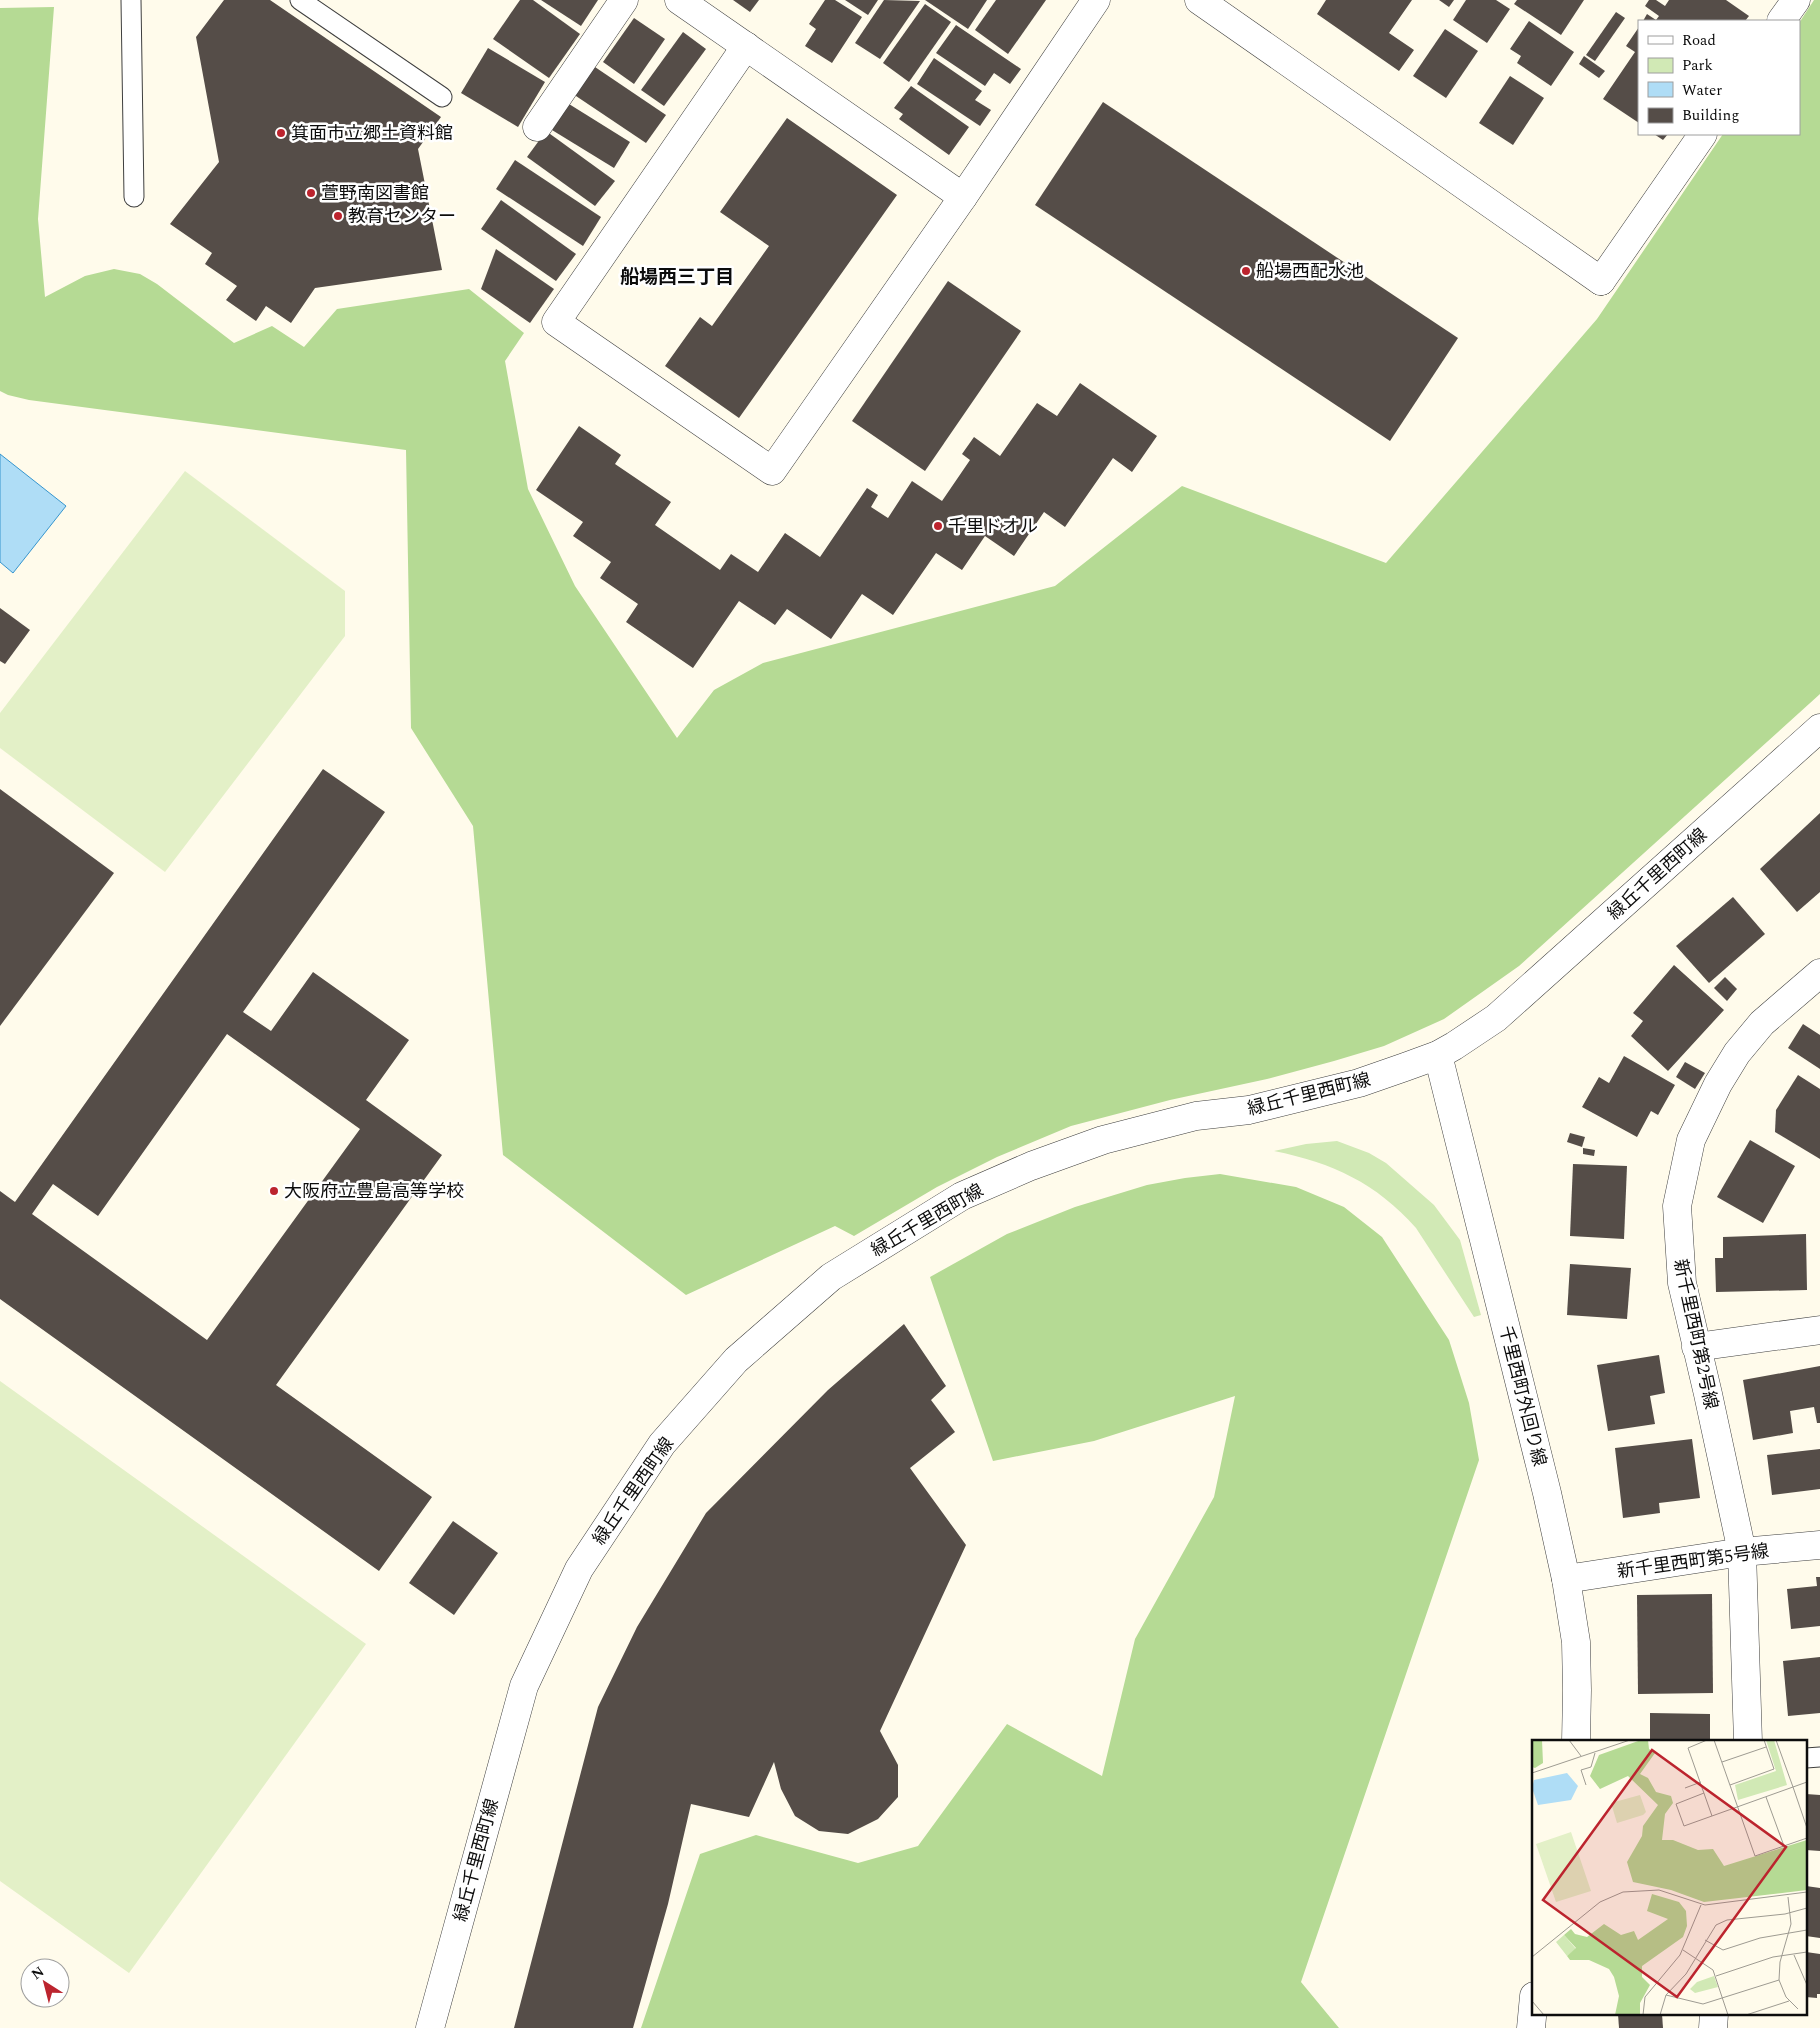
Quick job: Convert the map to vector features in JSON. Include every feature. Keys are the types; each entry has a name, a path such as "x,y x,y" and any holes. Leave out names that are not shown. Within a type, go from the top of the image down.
{"street":[{"path":"537,127 624,0"},
{"path":"679,0 963,197"},
{"path":"746,46 556,322 772,471 963,197 1096,0"},
{"path":"1198,0 1601,281 1702,135"},
{"name":"緑丘千里西町線","path":"430,2028 524,1686 579,1569 662,1444 736,1360 831,1277 962,1196 1031,1166 1103,1140 1196,1116 1249,1110 1359,1083 1438,1055 1470,1037 1496,1018 1820,728"},
{"name":"新千里西町第2号線","path":"1748,1740 1742,1552 1682,1283 1677,1230 1677,1206 1691,1140 1718,1084 1737,1053 1762,1023 1820,973"},
{"name":"千里西町外回り線","path":"1438,1055 1547,1493 1566,1579 1576,1642 1578,1690 1576,1740"},
{"path":"1696,1347 1820,1330"},
{"name":"新千里西町第5号線","path":"1566,1579 1742,1552 1820,1545"}],"lane":[{"path":"130,0 134,197"},
{"path":"300,0 442,97"}],"green space":[{"path":"1814,0 1820,0 1820,694 1519,966 1444,1019 1384,1046 1334,1061 1071,1126 997,1157 937,1187 854,1236 835,1226 686,1295 503,1155 473,826 411,728 406,450 29,400 0,391 0,8 54,7 38,219 45,297 85,276 114,269 140,274 157,284 234,343 272,326 304,347 337,309 469,289 524,333 505,361 528,489 575,586 677,738 714,690 763,663 1055,586 1182,486 1386,563 1597,319 1722,135 1800,135 1800,21"},
{"path":"185,471 345,591 345,636 165,872 0,748 0,713"},
{"path":"1337,1141 1369,1153 1386,1163 1434,1205 1460,1240 1481,1315 1474,1317 1416,1228 1385,1199 1352,1177 1334,1169 1274,1151 1306,1144"},
{"path":"1220,1174 1296,1187 1344,1207 1382,1237 1449,1340 1469,1403 1479,1460 1301,1982 1339,2028 641,2028 700,1854 756,1835 858,1863 918,1846 1007,1724 1102,1776 1135,1639 1214,1497 1235,1396 1094,1441 993,1461 930,1277 1007,1234 1075,1207 1147,1185"},
{"path":"0,1381 366,1644 129,1973 0,1881"}],"water":[{"path":"0,454 66,506 13,573 0,562"}],"building":[{"name":"萱野南図書館","path":"224,0 270,0 441,117 418,149 442,270 315,288 291,323 266,306 256,321 226,300 237,286 205,264 212,253 170,224 219,162 196,37"},
{"path":"520,0 533,0 580,34 549,78 493,39"},
{"path":"541,0 598,0 581,26"},
{"path":"733,0 759,0 750,12"},
{"path":"825,0 835,0 862,17 832,63 805,46 816,29 809,24"},
{"path":"845,0 878,0 868,15"},
{"path":"884,0 920,1 880,59 855,43"},
{"path":"925,0 987,0 968,29"},
{"path":"996,0 1046,0 1008,54 975,30"},
{"path":"1326,0 1412,0 1389,33 1414,50 1399,71 1317,14"},
{"path":"1439,0 1454,0 1449,7"},
{"path":"1466,0 1496,0 1510,9 1487,43 1453,20"},
{"path":"1517,0 1584,0 1561,35 1514,4"},
{"path":"1649,0 1656,0 1665,6 1669,0 1726,0 1749,16 1746,20 1656,20 1659,16 1645,6"},
{"path":"925,4 951,22 909,82 883,63"},
{"path":"1616,12 1625,18 1595,61 1586,55"},
{"path":"1647,14 1656,20 1644,20"},
{"path":"634,18 665,39 634,84 603,62"},
{"path":"1529,21 1574,52 1551,86 1517,63 1521,56 1510,49"},
{"path":"956,25 1021,69 1010,84 994,73 985,86 936,53"},
{"path":"1638,28 1638,122 1603,99 1635,52 1626,46"},
{"path":"1445,29 1478,51 1446,98 1413,76"},
{"path":"683,32 706,49 664,106 641,90"},
{"path":"488,48 545,82 518,127 461,93"},
{"path":"1584,56 1605,71 1599,78 1579,64"},
{"path":"934,58 982,91 975,100 991,110 980,126 917,84"},
{"path":"592,65 666,115 646,143 573,94"},
{"path":"1510,76 1544,98 1513,145 1479,123"},
{"path":"911,86 969,127 949,155 899,119 903,114 894,108"},
{"name":"船場西配水池","path":"1103,102 1458,338 1390,441 1035,205"},
{"path":"569,104 630,142 614,168 552,130"},
{"path":"787,118 897,195 739,418 665,366 700,317 712,326 769,246 720,212"},
{"path":"546,131 615,181 595,206 527,157"},
{"path":"1656,135 1667,135 1663,140"},
{"path":"515,160 601,217 583,246 496,189"},
{"path":"501,200 576,254 556,281 481,229"},
{"path":"496,249 554,289 530,323 481,289"},
{"path":"948,281 1021,331 925,471 852,421"},
{"name":"千里ドオル","path":"1080,383 1157,436 1132,472 1113,458 1065,527 1044,512 1014,556 985,536 962,570 936,553 893,615 862,594 831,639 787,609 775,625 739,601 693,668 626,622 638,604 600,578 611,562 573,536 583,522 536,490 579,426 621,455 615,464 671,502 655,525 720,570 731,554 758,572 785,533 820,557 867,488 878,495 871,507 888,518 912,481 942,501 970,460 962,454 974,437 1000,456 1037,403 1057,416"},
{"path":"0,608 30,630 5,664 0,661"},
{"path":"323,769 385,812 243,1012 271,1031 313,972 409,1040 366,1100 442,1155 276,1385 432,1497 379,1571 0,1299 0,1191 15,1202","holes":["227,1034 360,1129 207,1340 32,1214 53,1184 98,1216"]},
{"path":"0,789 114,873 0,1026"},
{"path":"1820,813 1820,892 1797,912 1760,869"},
{"path":"1733,897 1765,934 1709,983 1676,946"},
{"path":"1674,965 1724,1010 1668,1071 1631,1036 1643,1021 1633,1013"},
{"path":"1725,977 1737,989 1727,1001 1714,988"},
{"path":"1803,1024 1820,1035 1820,1069 1788,1048"},
{"path":"1624,1056 1675,1085 1658,1115 1651,1111 1637,1137 1582,1107 1599,1077 1609,1083"},
{"path":"1685,1062 1705,1073 1695,1089 1676,1077"},
{"path":"1798,1075 1820,1089 1820,1159 1775,1132 1776,1110"},
{"path":"1570,1133 1585,1137 1582,1147 1567,1142"},
{"path":"1750,1140 1795,1166 1763,1223 1717,1197"},
{"path":"1583,1148 1595,1150 1594,1156 1583,1154"},
{"path":"1573,1164 1627,1166 1624,1239 1570,1236"},
{"path":"1806,1234 1807,1290 1716,1292 1715,1258 1723,1258 1723,1237"},
{"path":"1570,1264 1631,1268 1627,1319 1567,1315"},
{"path":"904,1324 946,1386 931,1400 955,1432 910,1468 966,1545 880,1731 898,1765 898,1797 878,1819 848,1834 819,1831 795,1816 781,1789 774,1762 749,1817 691,1804 668,1904 633,2028 514,2028 598,1707 637,1627 706,1513 828,1390"},
{"path":"1659,1355 1665,1393 1650,1396 1655,1424 1608,1431 1597,1365"},
{"path":"1820,1366 1820,1423 1817,1423 1814,1407 1790,1411 1793,1433 1753,1440 1743,1380"},
{"path":"1692,1439 1700,1498 1659,1503 1660,1513 1623,1518 1615,1448"},
{"path":"1820,1449 1820,1489 1772,1495 1767,1455"},
{"path":"453,1521 498,1553 454,1615 409,1583"},
{"path":"1816,1577 1820,1577 1820,1626 1791,1629 1787,1589 1817,1586"},
{"path":"1712,1594 1713,1693 1638,1694 1637,1595"},
{"path":"1820,1657 1820,1713 1788,1716 1783,1661"},
{"path":"1650,1713 1710,1714 1710,1740 1650,1740"},
{"path":"1808,1794 1820,1795 1820,1851 1808,1850"},
{"path":"1808,1886 1820,1888 1820,1938 1808,1936"},
{"path":"1808,1952 1820,1954 1820,1994 1817,1994 1817,1998 1808,1997"},
{"path":"1618,2016 1662,2016 1663,2028 1619,2028"}],"place":[{"name":"箕面市立郷土資料館","path":"281,133"},
{"name":"萱野南図書館","path":"311,193"},
{"name":"教育センター","path":"338,216"},
{"name":"船場西配水池","path":"1246,271"},
{"name":"千里ドオル","path":"938,526"},
{"name":"大阪府立豊島高等学校","path":"274,1191"}],"district":[{"name":"船場西三丁目","path":"677,276"}]}
